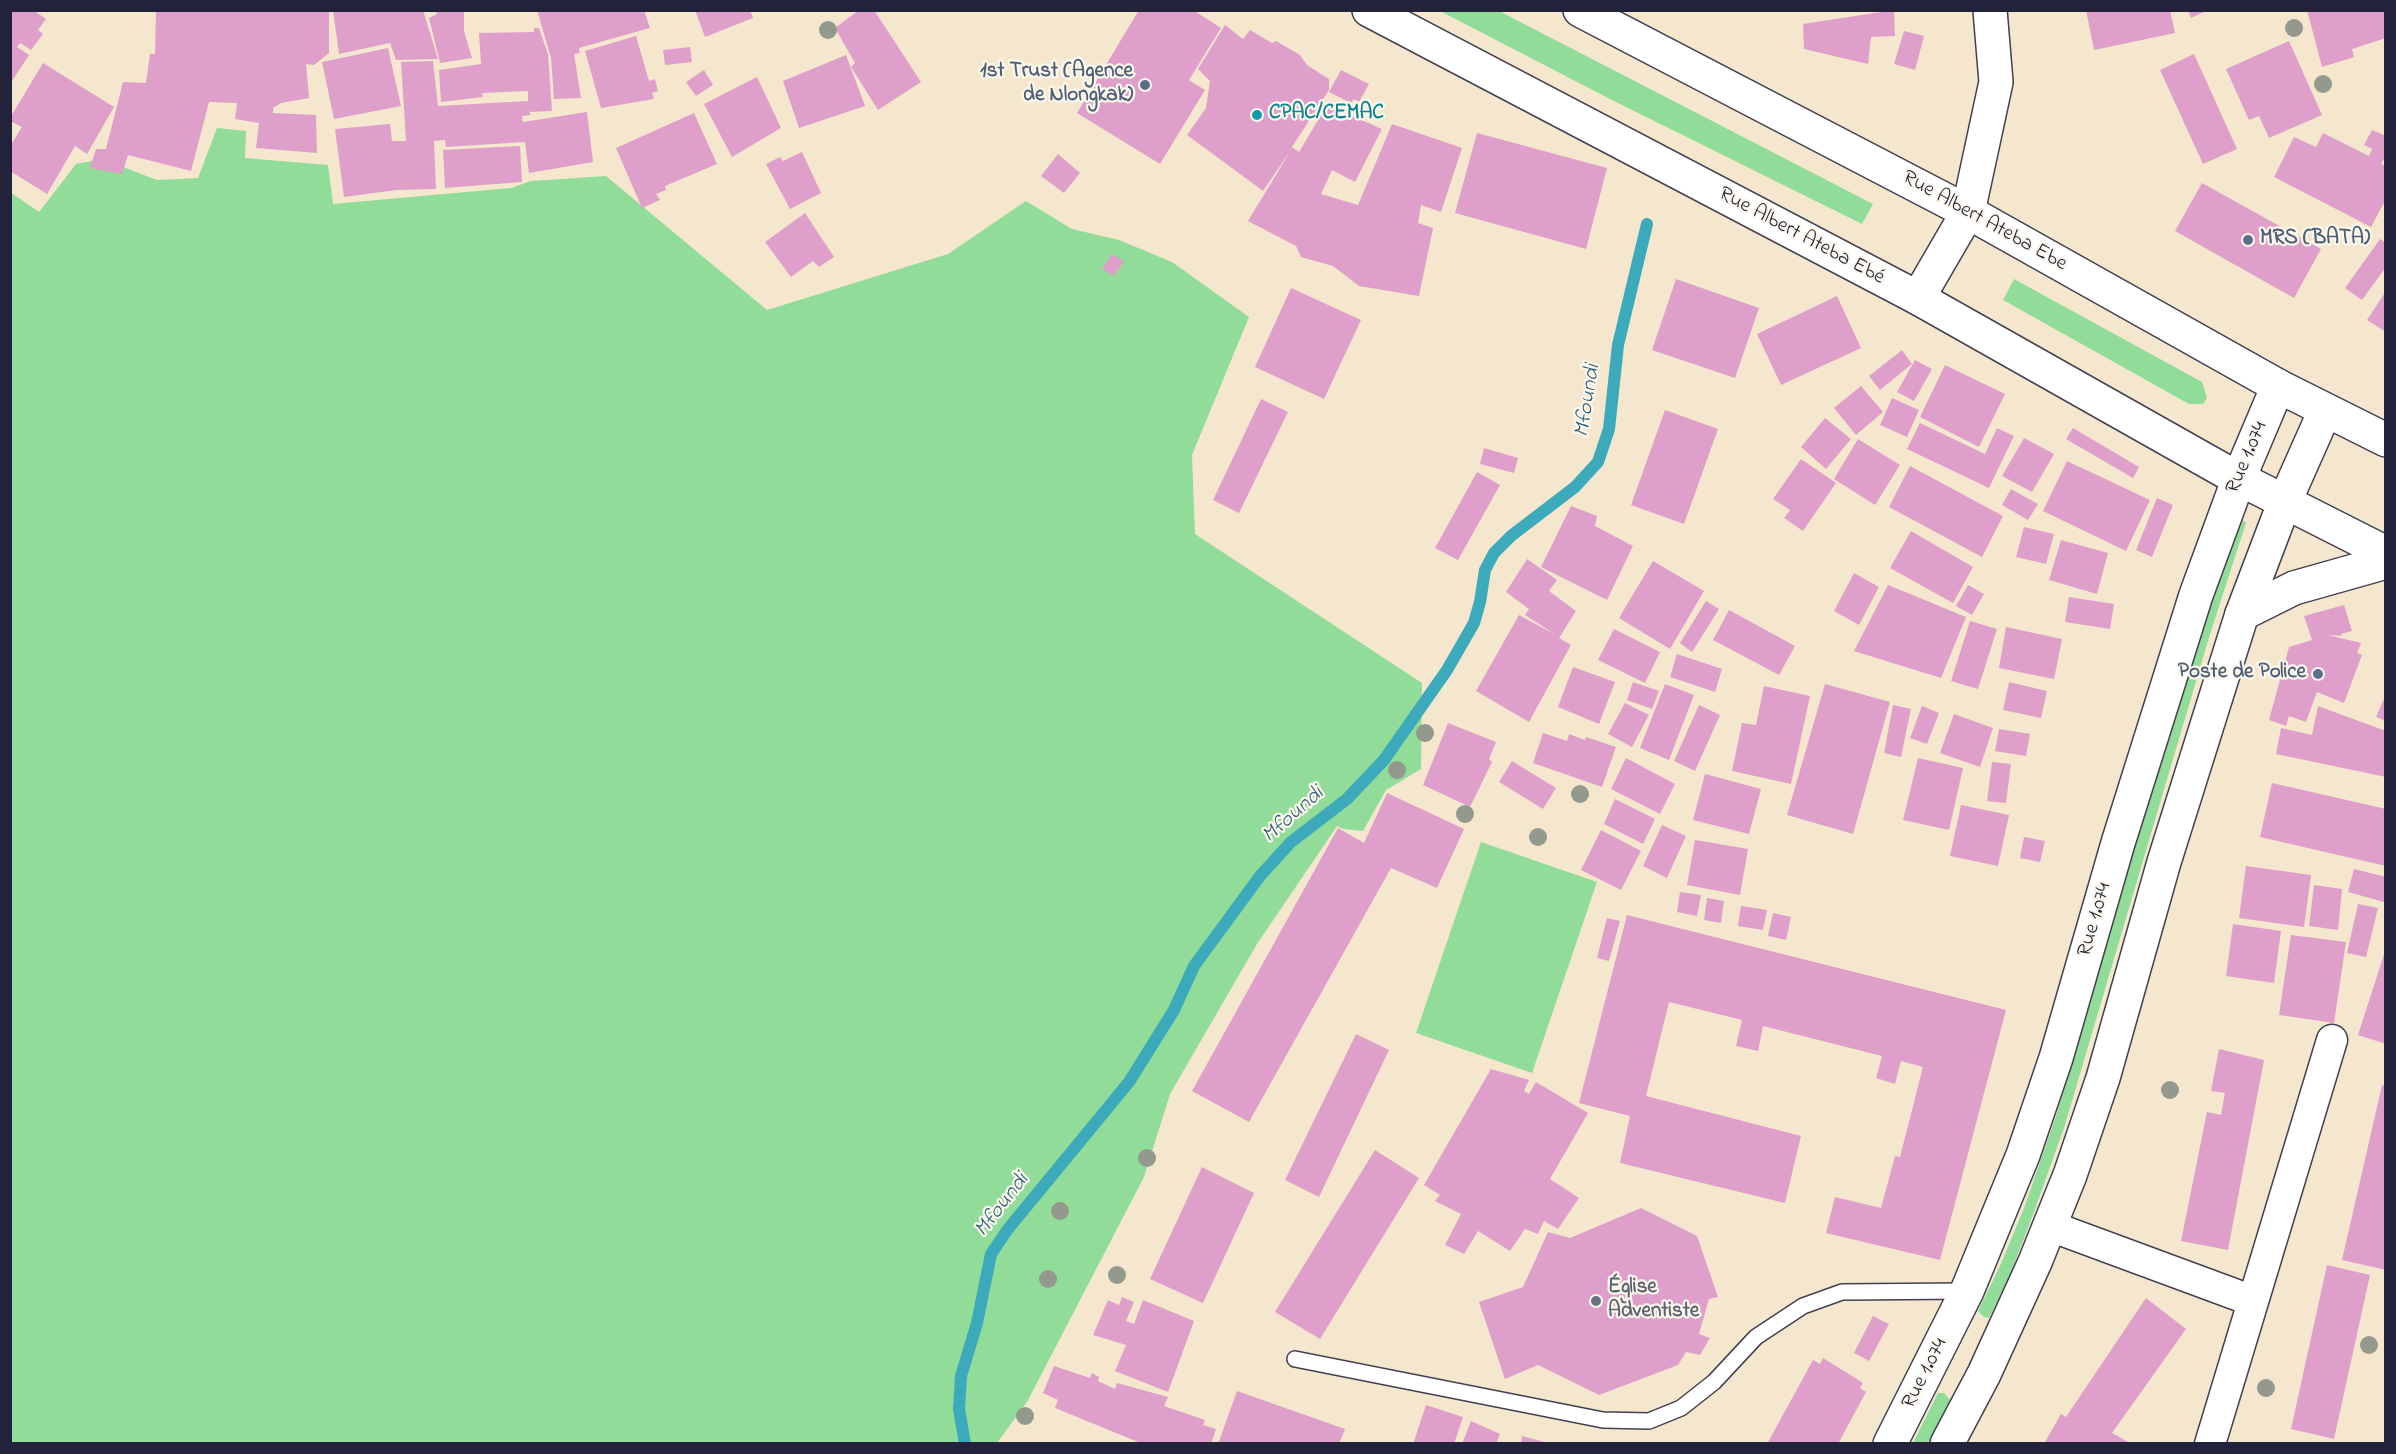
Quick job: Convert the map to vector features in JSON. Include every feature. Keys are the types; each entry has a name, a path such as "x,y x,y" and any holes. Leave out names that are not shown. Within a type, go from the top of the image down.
{"main road":[{"name":"Rue Albert Ateba Ebé","path":"1369,10 1918,298 2233,475 2385,553"},
{"name":"Rue Albert Ateba Ebe","path":"1580,10 1968,212 2278,386 2385,440"},
{"path":"1918,298 1968,212 1996,82 1990,10"},
{"name":"Rue 1.074","path":"1890,1443 1967,1291 2023,1155 2056,1058 2118,843 2233,475 2278,386"},
{"path":"1947,1443 1984,1374 2050,1226 2103,1078 2164,862 2242,614 2285,501 2325,411"},
{"path":"2242,614 2294,588 2385,562"},
{"path":"1937,1352 1984,1374"}],"street":[{"path":"2210,1443 2332,1040"},
{"path":"2050,1226 2253,1301"}],"lane":[{"path":"1295,1359 1603,1419 1649,1420 1681,1408 1714,1382 1756,1337 1803,1306 1842,1292 1967,1291"}],"green space":[{"path":"1440,11 1499,11 1873,204 1862,224 1610,99"},
{"path":"217,128 246,131 245,158 328,165 333,204 511,188 531,181 606,176 767,310 948,254 1026,201 1072,229 1119,240 1172,262 1249,317 1192,455 1195,534 1422,683 1421,769 1386,790 1363,831 1343,829 1337,826 1257,944 1170,1094 1144,1177 1027,1402 997,1443 11,1443 10,192 39,212 76,164 102,159 157,180 198,178"},
{"path":"2014,279 2202,382 2207,398 2203,404 2189,404 2003,300"},
{"path":"2240,517 2246,523 2210,634 2064,1128 2010,1274 1989,1318 1984,1317 1978,1311 2024,1208 2056,1116 2136,839 2201,630"},
{"path":"1481,842 1597,882 1532,1073 1416,1033"},
{"path":"1938,1393 1944,1393 1950,1400 1928,1443 1913,1443"}],"building":[{"path":"10,10 33,10 46,19 38,30 43,34 31,50 20,43 17,47 29,55 10,84"},
{"path":"156,10 329,10 329,53 314,65 306,64 309,98 281,103 273,108 273,113 316,115 317,153 256,148 259,123 235,119 237,103 209,102 191,171 128,155 122,174 90,168 96,149 106,149 123,82 146,83 150,54 155,54"},
{"path":"333,10 423,10 438,59 396,60 390,43 339,54"},
{"path":"436,10 464,10 464,31 472,58 440,63 429,18 437,14"},
{"path":"537,10 644,10 650,28 579,48 580,53 574,54 581,98 554,99 551,58"},
{"path":"695,10 750,10 753,18 705,37"},
{"path":"859,10 874,10 921,82 878,110 851,67 855,63 835,28"},
{"name":"1st Trust (Agence de Nlongkak)","path":"1139,10 1193,10 1221,28 1189,80 1205,90 1160,164 1077,113"},
{"path":"1894,10 1895,36 1871,37 1868,64 1804,49 1803,24"},
{"path":"2086,10 2170,10 2175,33 2094,50"},
{"path":"2188,10 2208,10 2191,18"},
{"path":"2307,10 2386,10 2386,38 2352,49 2354,57 2322,67"},
{"path":"1225,25 1243,39 1250,30 1272,43 1276,41 1300,55 1307,65 1329,79 1329,90 1292,147 1299,152 1327,105 1382,129 1355,182 1332,170 1321,194 1358,205 1392,124 1462,148 1441,212 1421,205 1418,223 1433,228 1419,296 1359,286 1333,266 1301,257 1296,246 1248,221 1291,150 1263,191 1187,135 1206,108 1210,81 1198,69"},
{"path":"534,28 539,28 548,54 552,111 529,112 531,115 522,116 523,122 587,112 593,162 529,173 525,142 446,147 445,140 434,141 436,189 397,190 344,197 335,129 390,124 392,141 406,141 401,62 433,61 438,106 528,101 528,91 482,93 483,97 441,102 439,70 481,64 479,33 534,32"},
{"path":"1904,31 1924,36 1915,70 1894,64"},
{"path":"636,36 649,81 655,79 658,91 652,93 654,99 601,108 585,51"},
{"path":"2289,41 2322,115 2269,138 2259,116 2249,120 2226,69"},
{"path":"690,47 692,62 665,65 663,50"},
{"path":"388,48 401,106 334,119 322,62"},
{"path":"2194,54 2237,149 2203,164 2160,70"},
{"path":"846,55 865,106 799,128 783,81"},
{"path":"43,63 114,107 87,154 75,146 47,194 10,171 10,146 22,127 10,121 10,118"},
{"path":"704,70 713,85 696,96 686,82"},
{"path":"1341,70 1369,84 1359,102 1354,99 1351,103 1329,92"},
{"path":"757,77 781,128 732,157 704,104"},
{"path":"694,113 717,164 665,186 666,190 656,194 660,200 642,208 616,148"},
{"path":"2372,130 2386,136 2386,155 2381,164 2386,166 2386,199 2371,227 2274,177 2294,137 2316,147 2323,133 2369,156 2372,149 2364,145"},
{"path":"1477,133 1607,168 1586,249 1455,213"},
{"path":"520,146 522,182 445,188 443,150"},
{"path":"802,152 821,193 790,209 766,164 780,157 783,161"},
{"path":"1058,154 1080,173 1064,193 1041,176"},
{"name":"MRS (BATA)","path":"2202,183 2321,249 2294,298 2175,231"},
{"path":"805,213 834,257 819,267 813,261 791,277 765,242"},
{"path":"2380,239 2386,243 2386,267 2362,300 2345,288"},
{"path":"1112,254 1124,261 1114,276 1102,269"},
{"path":"1676,279 1759,308 1735,378 1652,350"},
{"path":"1291,288 1361,320 1324,399 1255,367"},
{"path":"2386,291 2386,332 2367,320"},
{"path":"1837,296 1861,348 1781,385 1757,334"},
{"path":"1902,350 1912,364 1880,390 1869,376"},
{"path":"1915,360 1932,369 1914,401 1897,392"},
{"path":"1945,365 2005,394 1979,447 1920,417"},
{"path":"1861,386 1883,412 1856,435 1834,408"},
{"path":"1892,398 1919,410 1907,437 1880,425"},
{"path":"1261,399 1288,412 1239,513 1213,500"},
{"path":"1665,410 1718,429 1684,524 1631,505"},
{"path":"1825,418 1851,439 1826,469 1801,447"},
{"path":"1920,423 1985,454 1997,428 2014,436 1989,488 1907,449"},
{"path":"2073,428 2139,467 2133,478 2066,439"},
{"path":"2024,438 2054,454 2032,492 2002,476"},
{"path":"1858,439 1900,465 1875,505 1834,479"},
{"path":"1484,448 1518,458 1514,473 1480,464"},
{"path":"1801,459 1836,483 1803,531 1784,518 1790,510 1773,499"},
{"path":"2067,461 2150,500 2126,551 2043,511"},
{"path":"1910,466 2003,516 1982,557 1889,507"},
{"path":"1477,472 1500,485 1458,560 1435,548"},
{"path":"2011,489 2038,504 2028,520 2002,505"},
{"path":"2157,498 2173,505 2152,557 2136,550"},
{"path":"1571,506 1597,516 1595,526 1633,546 1607,600 1541,567"},
{"path":"2024,527 2054,534 2046,564 2016,557"},
{"path":"1911,531 1973,567 1953,603 1890,568"},
{"path":"2061,540 2108,553 2097,594 2049,580"},
{"path":"1527,559 1557,580 1549,591 1576,611 1559,638 1571,645 1529,722 1476,691 1519,615 1556,635 1525,615 1529,609 1506,592"},
{"path":"1653,561 1704,591 1670,649 1619,618"},
{"path":"1854,573 1879,587 1859,625 1834,611"},
{"path":"1888,585 1966,617 1941,678 1854,651"},
{"path":"1968,585 1984,594 1972,615 1956,606"},
{"path":"2069,597 2114,604 2110,629 2065,622"},
{"path":"1706,601 1719,609 1692,652 1680,643"},
{"name":"Poste de Police","path":"2344,605 2352,631 2341,634 2342,636 2328,635 2361,643 2357,653 2362,655 2344,703 2317,692 2306,722 2289,716 2286,726 2269,720 2289,647 2312,640 2304,616"},
{"path":"1729,610 1795,646 1779,675 1713,640"},
{"path":"1970,621 1997,629 1978,689 1951,681"},
{"path":"2006,627 2062,639 2054,679 1999,668"},
{"path":"1614,629 1660,652 1645,683 1598,660"},
{"path":"1677,654 1722,669 1715,692 1670,677"},
{"path":"1573,667 1615,682 1599,724 1558,707"},
{"path":"1633,682 1659,691 1652,709 1627,700"},
{"path":"2009,682 2047,691 2041,718 2003,710"},
{"path":"1665,684 1694,695 1669,760 1640,748"},
{"path":"1825,684 1890,702 1853,834 1787,815"},
{"path":"1764,686 1810,696 1791,784 1732,771 1742,723 1756,725"},
{"path":"2386,694 2386,721 2376,717"},
{"path":"1625,703 1649,715 1632,747 1608,734"},
{"path":"1699,705 1720,715 1695,771 1674,761"},
{"path":"1893,705 1911,709 1901,757 1884,753"},
{"path":"1922,706 1939,713 1927,744 1910,738"},
{"path":"2318,706 2386,731 2386,777 2276,754 2281,728 2312,735"},
{"path":"1954,714 1993,728 1980,767 1940,753"},
{"path":"1448,723 1496,742 1489,759 1492,762 1470,807 1423,785"},
{"path":"1999,729 2030,734 2026,756 1995,751"},
{"path":"1543,733 1567,741 1569,734 1585,740 1586,737 1616,747 1602,787 1533,763"},
{"path":"1626,758 1675,784 1660,814 1611,789"},
{"path":"1918,758 1963,768 1949,830 1903,820"},
{"path":"1512,761 1556,788 1543,809 1499,782"},
{"path":"1992,762 2011,764 2006,803 1987,801"},
{"path":"1705,774 1761,789 1749,834 1693,820"},
{"path":"2272,783 2386,809 2386,866 2260,837"},
{"path":"1387,793 1464,829 1437,888 1391,868 1249,1122 1192,1091 1338,828 1364,843"},
{"path":"1615,799 1655,819 1643,844 1604,824"},
{"path":"1961,805 2009,815 1998,866 1950,856"},
{"path":"1662,825 1686,836 1667,878 1643,866"},
{"path":"1601,830 1641,851 1621,890 1581,870"},
{"path":"2024,837 2045,841 2040,862 2020,858"},
{"path":"1695,840 1748,849 1740,895 1687,885"},
{"path":"2246,866 2311,875 2304,927 2239,918"},
{"path":"2354,869 2386,877 2384,902 2348,892"},
{"path":"2314,885 2342,889 2338,930 2309,926"},
{"path":"1680,892 1701,895 1697,916 1677,912"},
{"path":"1707,898 1724,901 1721,923 1704,920"},
{"path":"2358,904 2378,908 2366,957 2347,953"},
{"path":"1741,906 1767,910 1763,930 1738,926"},
{"path":"1773,913 1791,917 1786,940 1768,936"},
{"path":"1627,915 2006,1010 1940,1260 1826,1233 1835,1197 1881,1208 1895,1156 1900,1157 1923,1067 1901,1061 1895,1084 1876,1078 1882,1056 1763,1026 1758,1051 1736,1046 1742,1020 1669,1002 1646,1096 1801,1136 1785,1203 1620,1163 1630,1116 1579,1103"},
{"path":"1607,918 1620,921 1609,961 1597,958"},
{"path":"2233,924 2281,931 2274,983 2226,976"},
{"path":"2291,935 2346,942 2334,1023 2279,1015"},
{"path":"2386,948 2386,1044 2358,1035"},
{"path":"1356,1034 1389,1050 1319,1197 1285,1180"},
{"path":"2219,1049 2264,1060 2228,1250 2181,1241 2207,1112 2221,1115 2225,1093 2211,1091"},
{"path":"1491,1069 1529,1080 1524,1091 1529,1094 1536,1082 1588,1113 1550,1179 1579,1198 1558,1229 1544,1221 1538,1234 1525,1229 1510,1251 1478,1231 1464,1254 1445,1245 1461,1214 1435,1201 1440,1195 1424,1185"},
{"path":"2382,1085 2386,1086 2386,1270 2342,1260"},
{"path":"1375,1150 1419,1178 1320,1339 1275,1312"},
{"path":"1202,1167 1254,1193 1203,1303 1150,1279"},
{"name":"Église Adventiste","path":"1641,1208 1697,1236 1718,1297 1709,1299 1699,1334 1710,1338 1700,1355 1686,1352 1678,1365 1599,1395 1538,1365 1505,1379 1479,1302 1523,1287 1548,1232 1570,1238"},
{"path":"2327,1265 2370,1275 2334,1439 2291,1429"},
{"path":"1122,1297 1134,1302 1126,1321 1134,1324 1143,1300 1194,1321 1168,1392 1115,1371 1126,1345 1093,1335 1108,1300 1119,1305"},
{"path":"2146,1298 2186,1329 2112,1433 2132,1444 2044,1444 2061,1414 2066,1417"},
{"path":"1873,1316 1889,1324 1869,1361 1854,1353"},
{"path":"1823,1358 1863,1383 1860,1388 1866,1392 1838,1444 1767,1444 1813,1360 1820,1364"},
{"path":"1054,1366 1090,1378 1092,1373 1099,1377 1098,1381 1115,1389 1117,1383 1168,1397 1164,1406 1205,1420 1203,1425 1216,1429 1211,1444 1143,1444 1055,1408 1058,1400 1043,1393"},
{"path":"1237,1391 1345,1429 1339,1444 1218,1444"},
{"path":"1426,1405 1463,1417 1454,1444 1413,1444"},
{"path":"1471,1421 1500,1434 1496,1444 1462,1444"},
{"path":"1522,1436 1548,1443 1548,1444 1521,1444"}],"waterway":[{"name":"Mfoundi","path":"965,1444 959,1409 961,1376 977,1323 991,1254 1008,1229 1129,1082 1174,1010 1194,966 1260,876 1291,842 1347,799 1384,760 1447,670 1474,623 1485,570 1494,553 1511,536 1575,487 1598,462 1609,429 1618,345 1647,224"}],"place":[{"name":"1st Trust (Agence de Nlongkak)","path":"1145,85"},
{"name":"CPAC/CEMAC","path":"1257,115"},
{"name":"MRS (BATA)","path":"2248,240"},
{"name":"Poste de Police","path":"2318,674"},
{"name":"Église Adventiste","path":"1596,1301"}]}
